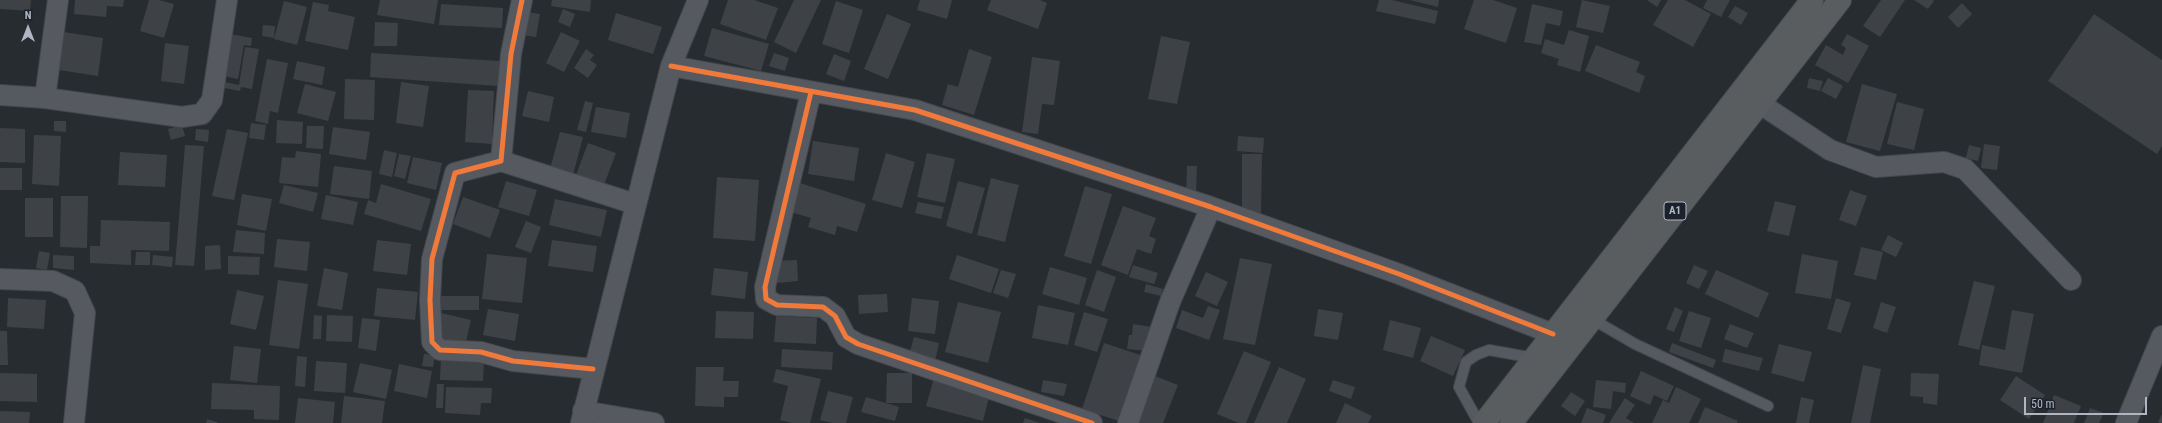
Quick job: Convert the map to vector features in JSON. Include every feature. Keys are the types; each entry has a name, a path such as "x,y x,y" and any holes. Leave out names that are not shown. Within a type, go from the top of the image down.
{"highway":[{"name":"A1","path":"1484,423 1812,0"},
{"name":"A1","path":"1511,423 1840,0"}],"street":[{"path":"45,98 58,0"},
{"path":"0,95 45,98 73,104 182,117 202,114 212,100 227,0"},
{"path":"501,161 511,54 522,0"},
{"path":"654,423 582,417 671,66 698,0"},
{"path":"671,66 915,110 1212,207 1399,274 1553,334"},
{"path":"811,92 765,287 766,299 776,305 823,308 835,316 846,337 858,344 1092,423"},
{"path":"1759,103 1830,150 1876,167 1944,162 1964,169 2071,280"},
{"path":"593,369 513,361 481,352 440,350 432,342 430,300 432,259 455,173 501,161 635,204"},
{"path":"1128,423 1170,302 1212,207"},
{"path":"0,279 53,281 75,291 85,313 74,423"},
{"path":"2126,423 2162,336"}],"lane":[{"path":"1592,319 1635,344 1768,406"},
{"path":"1479,423 1459,387 1466,362 1476,355 1489,350 1534,358"}],"building":[{"path":"0,0 31,0 30,11 0,9"},
{"path":"75,0 124,0 123,7 107,6 106,17 74,14"},
{"path":"149,0 159,0 174,4 164,38 140,31"},
{"path":"380,0 438,0 434,24 377,15"},
{"path":"552,0 591,0 590,12 551,6"},
{"path":"728,0 754,0 778,8 766,40 720,24"},
{"path":"794,0 821,0 796,53 774,42"},
{"path":"920,0 952,0 947,19 917,10"},
{"path":"991,0 1040,0 1047,3 1038,29 987,10"},
{"path":"1379,0 1392,0 1438,11 1435,24 1376,11"},
{"path":"1410,0 1439,0 1438,7"},
{"path":"1474,0 1493,0 1517,8 1506,43 1464,29"},
{"path":"1582,0 1610,6 1603,33 1576,27"},
{"path":"1647,0 1661,0 1657,7"},
{"path":"1668,0 1685,0 1711,14 1693,47 1653,25"},
{"path":"1707,0 1730,0 1721,17 1703,8"},
{"path":"1881,0 1905,0 1880,37 1863,26"},
{"path":"1914,0 1933,0 1934,1 1928,9"},
{"path":"284,1 307,7 297,45 274,39"},
{"path":"836,1 863,10 849,53 822,44"},
{"path":"313,2 329,5 328,11 355,17 348,50 305,41"},
{"path":"1962,3 1972,14 1958,28 1948,17"},
{"path":"441,4 503,8 502,28 439,25"},
{"path":"1532,4 1563,11 1560,26 1546,23 1541,45 1524,42"},
{"path":"1735,6 1748,13 1741,25 1728,17"},
{"path":"563,9 575,14 570,27 558,22"},
{"path":"527,12 540,14 536,37 522,35"},
{"path":"616,13 662,27 653,54 608,40"},
{"path":"887,14 911,24 888,79 864,69"},
{"path":"2094,14 2162,60 2162,146 2157,154 2048,81"},
{"path":"375,22 398,23 397,46 374,46"},
{"path":"263,25 275,26 274,38 262,36"},
{"path":"712,28 769,44 761,71 704,56"},
{"path":"1569,30 1589,36 1580,72 1557,65 1559,59 1541,53 1545,39 1564,45"},
{"path":"64,32 103,38 98,76 59,70"},
{"path":"561,32 580,41 564,72 546,63"},
{"path":"230,34 252,38 251,46 244,45 238,79 223,76"},
{"path":"1847,34 1869,46 1848,83 1815,65 1826,45 1843,55 1846,48 1841,45"},
{"path":"1161,36 1190,42 1177,104 1148,99"},
{"path":"165,43 189,46 184,84 161,81"},
{"path":"1596,45 1640,62 1636,72 1645,76 1639,93 1585,71"},
{"path":"245,47 259,49 252,89 241,87 240,91 219,87 220,81 239,85"},
{"path":"586,49 594,55 590,60 597,65 588,78 574,68"},
{"path":"969,49 992,57 974,115 942,105 948,84 958,87"},
{"path":"371,53 500,61 498,86 370,77"},
{"path":"774,53 789,58 785,71 769,66"},
{"path":"834,54 851,61 844,81 826,74"},
{"path":"1032,57 1060,61 1054,105 1042,104 1038,134 1022,132"},
{"path":"267,59 288,63 278,113 270,111 268,124 255,121"},
{"path":"297,61 325,67 322,85 293,79"},
{"path":"1809,78 1823,81 1820,91 1807,88"},
{"path":"1828,78 1843,86 1836,99 1821,91"},
{"path":"345,79 375,80 374,120 344,119"},
{"path":"401,82 429,86 423,127 396,123"},
{"path":"305,84 336,92 328,121 297,113"},
{"path":"1862,84 1897,94 1880,151 1846,142"},
{"path":"468,90 494,91 492,144 465,142"},
{"path":"528,91 554,97 549,122 522,116"},
{"path":"585,101 593,103 586,132 577,130"},
{"path":"1897,102 1924,109 1914,150 1887,144"},
{"path":"596,107 630,113 626,138 591,132"},
{"path":"277,120 303,122 302,144 276,143"},
{"path":"54,121 66,121 66,132 54,131"},
{"path":"251,123 266,125 264,140 249,138"},
{"path":"182,125 185,136 171,140 168,129"},
{"path":"307,126 324,126 323,149 306,148"},
{"path":"333,127 370,132 366,160 329,154"},
{"path":"0,128 25,129 25,163 0,162"},
{"path":"196,129 209,130 208,142 195,140"},
{"path":"227,129 248,133 234,200 212,196"},
{"path":"560,132 583,137 573,175 550,169"},
{"path":"34,135 61,136 59,186 32,184"},
{"path":"1238,136 1264,138 1263,153 1237,151"},
{"path":"813,141 859,148 854,181 808,174"},
{"path":"588,143 616,153 604,185 576,175"},
{"path":"1984,144 2000,146 1997,170 1981,168"},
{"path":"185,145 204,146 194,266 175,265"},
{"path":"1969,145 1981,148 1978,161 1966,158"},
{"path":"384,150 397,153 392,177 379,174"},
{"path":"296,151 321,154 318,187 279,183 282,157 295,158"},
{"path":"120,152 167,155 165,187 118,185"},
{"path":"886,153 915,162 902,208 872,200"},
{"path":"927,153 955,159 945,203 917,197"},
{"path":"399,154 411,156 405,179 394,176"},
{"path":"1242,154 1262,154 1261,216 1242,216"},
{"path":"413,157 442,163 436,190 407,183"},
{"path":"334,166 372,171 369,199 330,194"},
{"path":"1187,166 1197,166 1196,195 1186,195"},
{"path":"0,168 22,168 22,190 0,190"},
{"path":"717,177 759,180 755,241 713,238"},
{"path":"991,178 1019,185 1005,242 977,235"},
{"path":"506,181 537,190 529,216 498,207"},
{"path":"958,181 985,188 972,234 946,226"},
{"path":"800,183 866,204 857,232 837,226 835,235 808,227 811,218 791,212"},
{"path":"381,184 431,199 421,231 364,214 368,200 376,203"},
{"path":"284,185 318,193 313,212 279,203"},
{"path":"1085,186 1112,194 1091,264 1064,256"},
{"path":"1850,190 1867,196 1856,226 1839,220"},
{"path":"242,194 272,199 266,231 237,225"},
{"path":"326,195 358,202 353,225 321,219"},
{"path":"61,196 88,196 87,248 60,247"},
{"path":"463,197 500,210 490,238 453,224"},
{"path":"25,198 53,198 53,237 25,237"},
{"path":"555,199 607,210 601,237 549,225"},
{"path":"1775,201 1796,206 1789,236 1767,231"},
{"path":"918,202 944,207 941,219 915,213"},
{"path":"1123,206 1156,218 1149,236 1156,239 1151,254 1137,249 1128,275 1101,265"},
{"path":"101,220 170,222 169,251 131,250 131,265 90,263 90,246 100,246"},
{"path":"526,221 541,227 531,253 515,247"},
{"path":"236,230 265,233 264,254 233,252"},
{"path":"1888,235 1903,243 1896,257 1881,250"},
{"path":"277,239 310,242 307,271 274,267"},
{"path":"377,240 411,244 407,275 373,271"},
{"path":"552,240 597,246 593,272 548,266"},
{"path":"220,245 221,269 205,270 205,246"},
{"path":"1861,247 1883,252 1876,280 1854,275"},
{"path":"39,251 50,253 47,270 36,268"},
{"path":"136,252 150,252 150,265 135,265"},
{"path":"487,254 527,258 522,303 482,299"},
{"path":"1802,254 1838,261 1831,299 1795,293"},
{"path":"53,255 74,256 74,270 53,268"},
{"path":"153,255 173,257 172,267 152,265"},
{"path":"957,255 999,269 991,293 949,279"},
{"path":"228,256 260,257 259,275 228,274"},
{"path":"1240,258 1272,264 1255,345 1223,339"},
{"path":"797,260 798,281 777,283 776,261"},
{"path":"1133,265 1158,273 1154,284 1129,277"},
{"path":"1694,265 1708,271 1699,289 1686,283"},
{"path":"1050,267 1087,278 1079,305 1042,294"},
{"path":"324,268 348,273 342,310 317,306"},
{"path":"714,268 748,272 745,299 711,295"},
{"path":"1001,270 1016,274 1008,298 993,293"},
{"path":"1097,270 1116,277 1104,312 1085,305"},
{"path":"1716,270 1769,293 1758,318 1705,294"},
{"path":"1206,272 1228,282 1217,306 1195,296"},
{"path":"278,280 308,284 299,349 269,345"},
{"path":"1974,281 1995,286 1979,350 1958,345"},
{"path":"1146,284 1163,289 1161,296 1144,292"},
{"path":"377,288 418,292 415,320 374,316"},
{"path":"237,290 264,296 256,330 230,324"},
{"path":"887,294 888,312 859,314 858,295"},
{"path":"436,296 479,296 479,310 436,310"},
{"path":"8,298 46,300 44,329 7,327"},
{"path":"912,298 939,301 935,334 908,331"},
{"path":"1836,298 1851,303 1841,333 1827,329"},
{"path":"958,302 1001,312 988,363 945,352"},
{"path":"1881,302 1896,307 1887,333 1873,328"},
{"path":"1038,305 1075,313 1068,345 1032,338"},
{"path":"1208,306 1220,310 1209,340 1176,328 1182,310 1203,318"},
{"path":"1675,307 1683,311 1674,332 1666,329"},
{"path":"488,309 519,314 515,341 483,335"},
{"path":"1318,309 1343,313 1338,340 1314,336"},
{"path":"2012,310 2034,314 2022,373 1979,365 1982,345 2005,350"},
{"path":"716,311 754,312 753,339 715,338"},
{"path":"1689,311 1711,318 1701,348 1679,341"},
{"path":"1084,312 1108,319 1097,352 1074,345"},
{"path":"441,313 471,320 465,346 435,339"},
{"path":"314,315 322,316 321,339 313,339"},
{"path":"327,315 353,316 352,342 326,341"},
{"path":"776,316 817,318 816,344 774,342"},
{"path":"362,318 380,320 376,351 358,348"},
{"path":"1390,320 1421,328 1413,358 1383,350"},
{"path":"1133,324 1152,327 1148,351 1127,349 1129,335 1132,335"},
{"path":"1730,324 1754,333 1747,348 1724,339"},
{"path":"0,331 7,331 8,365 0,365"},
{"path":"1431,336 1465,350 1453,376 1420,361"},
{"path":"914,337 939,343 935,361 909,355"},
{"path":"1104,343 1146,357 1125,423 1082,409"},
{"path":"1672,343 1716,360 1713,368 1669,352"},
{"path":"1779,344 1812,352 1804,382 1771,373"},
{"path":"234,346 261,349 257,383 230,380"},
{"path":"782,349 833,352 832,370 781,367"},
{"path":"1725,349 1763,358 1759,371 1722,362"},
{"path":"1244,351 1271,362 1246,423 1239,423 1217,414"},
{"path":"424,354 435,355 433,367 422,366"},
{"path":"297,356 307,357 305,387 295,386"},
{"path":"441,358 484,359 483,381 440,380"},
{"path":"316,361 347,363 345,393 314,391"},
{"path":"360,363 392,370 386,399 353,392"},
{"path":"399,364 432,371 427,398 394,391"},
{"path":"1863,365 1881,369 1870,423 1851,423"},
{"path":"696,367 724,367 723,381 739,381 738,397 724,397 724,407 695,406"},
{"path":"1279,367 1306,379 1287,423 1254,423"},
{"path":"776,369 821,379 810,423 792,423 780,420 788,386 773,382"},
{"path":"1641,371 1674,386 1667,401 1654,395 1650,405 1630,396"},
{"path":"0,373 37,374 37,402 0,401"},
{"path":"887,373 912,373 912,403 886,403"},
{"path":"1911,373 1939,374 1937,405 1923,403 1923,397 1910,396"},
{"path":"1150,374 1178,385 1163,423 1132,423"},
{"path":"2016,376 2045,395 2029,419 2000,400"},
{"path":"934,378 990,393 983,421 926,406"},
{"path":"1043,380 1067,384 1064,396 1041,392"},
{"path":"1333,380 1355,387 1351,399 1329,391"},
{"path":"1596,380 1626,383 1625,393 1613,391 1611,409 1593,407"},
{"path":"212,383 280,386 279,420 254,419 254,410 211,409"},
{"path":"437,384 444,384 443,408 436,408"},
{"path":"446,387 492,388 491,403 481,403 480,415 445,413"},
{"path":"1676,387 1701,399 1689,423 1652,423 1663,400 1669,403"},
{"path":"828,391 853,397 846,423 833,423 820,420"},
{"path":"1571,392 1585,401 1575,416 1561,406"},
{"path":"2054,395 2081,406 2074,423 2043,423"},
{"path":"344,396 385,401 382,423 341,423"},
{"path":"866,397 899,407 895,421 861,412"},
{"path":"1801,397 1814,400 1809,423 1796,423"},
{"path":"298,398 335,402 333,423 295,423"},
{"path":"1625,398 1635,405 1626,418 1634,423 1609,423"},
{"path":"1345,403 1372,416 1368,423 1336,423"},
{"path":"1705,407 1738,421 1737,423 1698,423"},
{"path":"1587,408 1606,415 1603,423 1581,423"},
{"path":"2090,408 2104,413 2099,423 2084,423"},
{"path":"0,411 30,412 29,423 0,423"},
{"path":"2162,414 2162,423 2160,423 2158,422"},
{"path":"1025,418 1040,423 1023,423"},
{"path":"207,419 219,423 206,423"}],"cycle path":[{"path":"522,0 511,54 501,161 455,173 432,259 430,300 432,342 440,350 481,352 513,361 593,369"},
{"path":"671,66 915,110 1211,207 1399,274 1553,334"},
{"path":"811,92 765,287 766,299 777,305 823,307 835,316 846,337 858,344 1092,423"}]}
